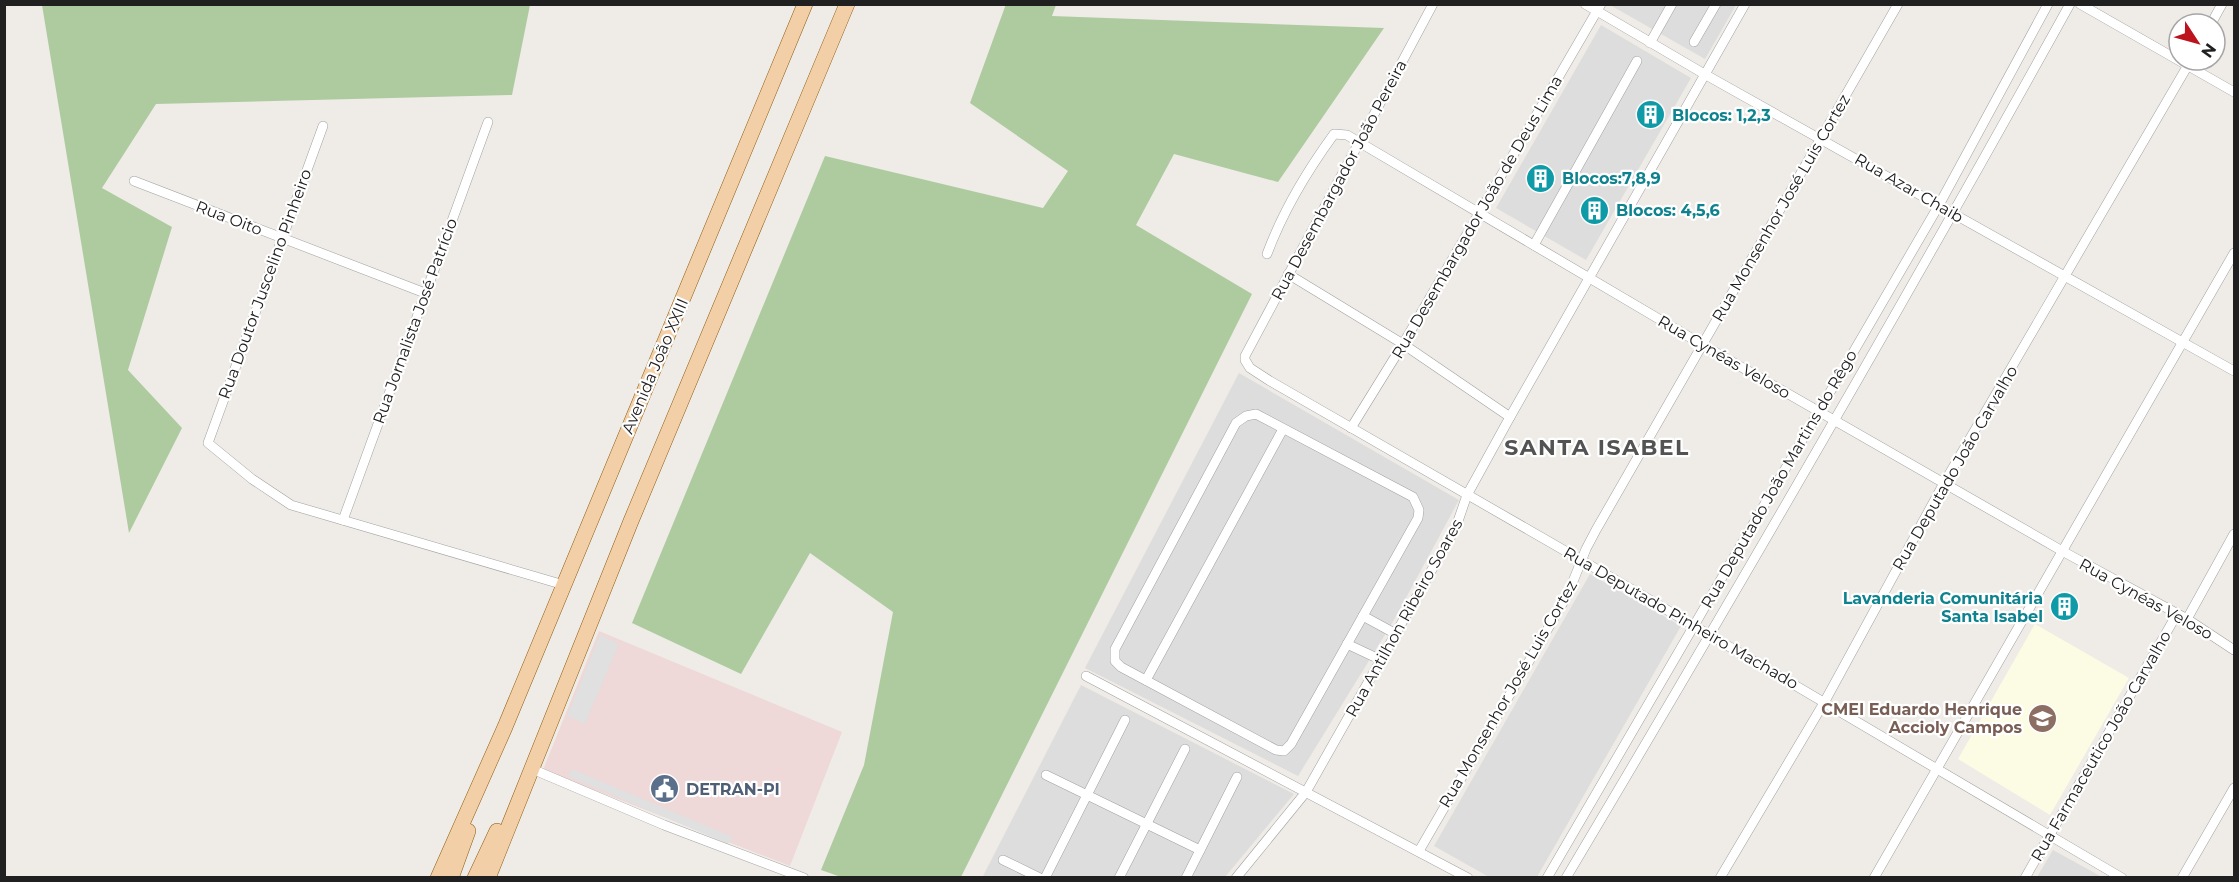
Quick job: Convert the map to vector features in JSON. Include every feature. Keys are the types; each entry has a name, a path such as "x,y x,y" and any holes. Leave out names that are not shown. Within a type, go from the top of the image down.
{"main road":[{"name":"Avenida João XXIII","path":"438,878 505,727 806,4"},
{"path":"488,878 565,685 847,4"},
{"path":"475,878 565,685"},
{"name":"Avenida João XXIII","path":"451,878 505,727"}],"street":[{"name":"Rua Desembargador João Pereira","path":"1245,356 1433,4"},
{"name":"Rua Azar Chaib","path":"1585,4 1599,8 1650,43 1706,75 2235,371"},
{"path":"1650,43 1672,4"},
{"path":"1695,42 1716,4"},
{"name":"Rua Antilhon Ribeiro Soares","path":"1236,878 1306,792 1456,527 1467,495 1510,417 1745,4"},
{"name":"Rua Monsenhor José Luis Cortez","path":"1419,851 1568,594 1596,530 1898,4"},
{"name":"Rua Deputado João Martins do Rêgo","path":"1546,878 1939,205 2048,4"},
{"name":"Rua Deputado João Martins do Rêgo","path":"1566,878 1711,635 1954,214 2070,4"},
{"path":"2080,4 2167,51"},
{"name":"Rua Desembargador João de Deus Lima","path":"1351,428 1403,344 1599,8"},
{"path":"1534,245 1637,61"},
{"name":"Rua Deputado João Carvalho","path":"1720,878 1825,701 1944,483 2184,72"},
{"path":"2203,72 2235,92"},
{"name":"Rua Jornalista José Patrício","path":"343,520 488,122"},
{"name":"Rua Doutor Juscelino Pinheiro","path":"323,126 208,443 276,497 291,505 343,520"},
{"name":"Rua Cynéas Veloso","path":"1266,254 1311,166 1334,134 1347,135 1703,345 2187,620 2235,650"},
{"name":"Rua Oito","path":"134,181 425,294"},
{"path":"1874,878 2235,253"},
{"path":"1288,274 1403,344 1510,417"},
{"name":"Rua Deputado Pinheiro Machado","path":"1245,356 1247,364 1257,373 1825,701 2122,878"},
{"path":"1256,414 1413,497 1419,510 1418,518 1363,616 1291,744 1284,751 1276,750 1121,667 1115,661 1115,649 1236,423 1246,416 1256,414"},
{"path":"1146,680 1283,429"},
{"path":"343,520 564,585"},
{"name":"Rua Farmaceutico João Carvalho","path":"2187,620 2235,534"},
{"name":"Rua Farmaceutico João Carvalho","path":"2025,878 2176,614"},
{"path":"1363,616 1396,634"},
{"path":"1347,644 1381,660"},
{"path":"1086,676 1468,878"},
{"path":"1045,878 1125,720"},
{"path":"1119,878 1185,749"},
{"path":"532,769 664,825 804,878"},
{"path":"1046,776 1200,850"},
{"path":"1186,878 1237,777"},
{"path":"2182,878 2235,789"},
{"path":"1003,860 1040,878"},
{"path":"771,878 776,866"}],"shaded area":[{"path":"1610,5 1736,5 1705,59"},
{"path":"1601,25 1691,78 1586,260 1496,208"},
{"path":"1239,373 1459,500 1394,620 1298,776 1085,668"},
{"path":"1590,574 1681,626 1537,877 1489,877 1434,846"},
{"name":"CMEI Eduardo Henrique Accioly Campos","path":"2035,624 2129,678 2050,815 1958,759"},
{"path":"599,631 842,732 790,866 543,770"},
{"path":"600,635 619,644 585,724 567,716"},
{"path":"1081,685 1294,794 1225,877 982,878"},
{"path":"572,769 733,837 728,844 568,776"},
{"path":"2053,850 2102,877 2037,877"}],"green space":[{"path":"1006,4 1056,5 1052,16 1384,28 1278,182 1174,154 1136,225 1252,294 961,877 841,877 821,870 864,765 893,612 810,553 741,674 632,623 825,156 1043,208 1068,171 970,103"},
{"path":"42,5 530,5 512,95 156,104 102,188 172,227 128,370 182,428 129,533"}],"place":[{"name":"Blocos: 1,2,3","path":"1651,115"},
{"name":"Blocos:7,8,9","path":"1541,178"},
{"name":"Blocos: 4,5,6","path":"1595,210"},
{"name":"Lavanderia Comunitária Santa Isabel","path":"2064,607"},
{"name":"CMEI Eduardo Henrique Accioly Campos","path":"2043,718"},
{"name":"DETRAN-PI","path":"665,789"}],"district":[{"name":"SANTA ISABEL","path":"1597,447"}]}
